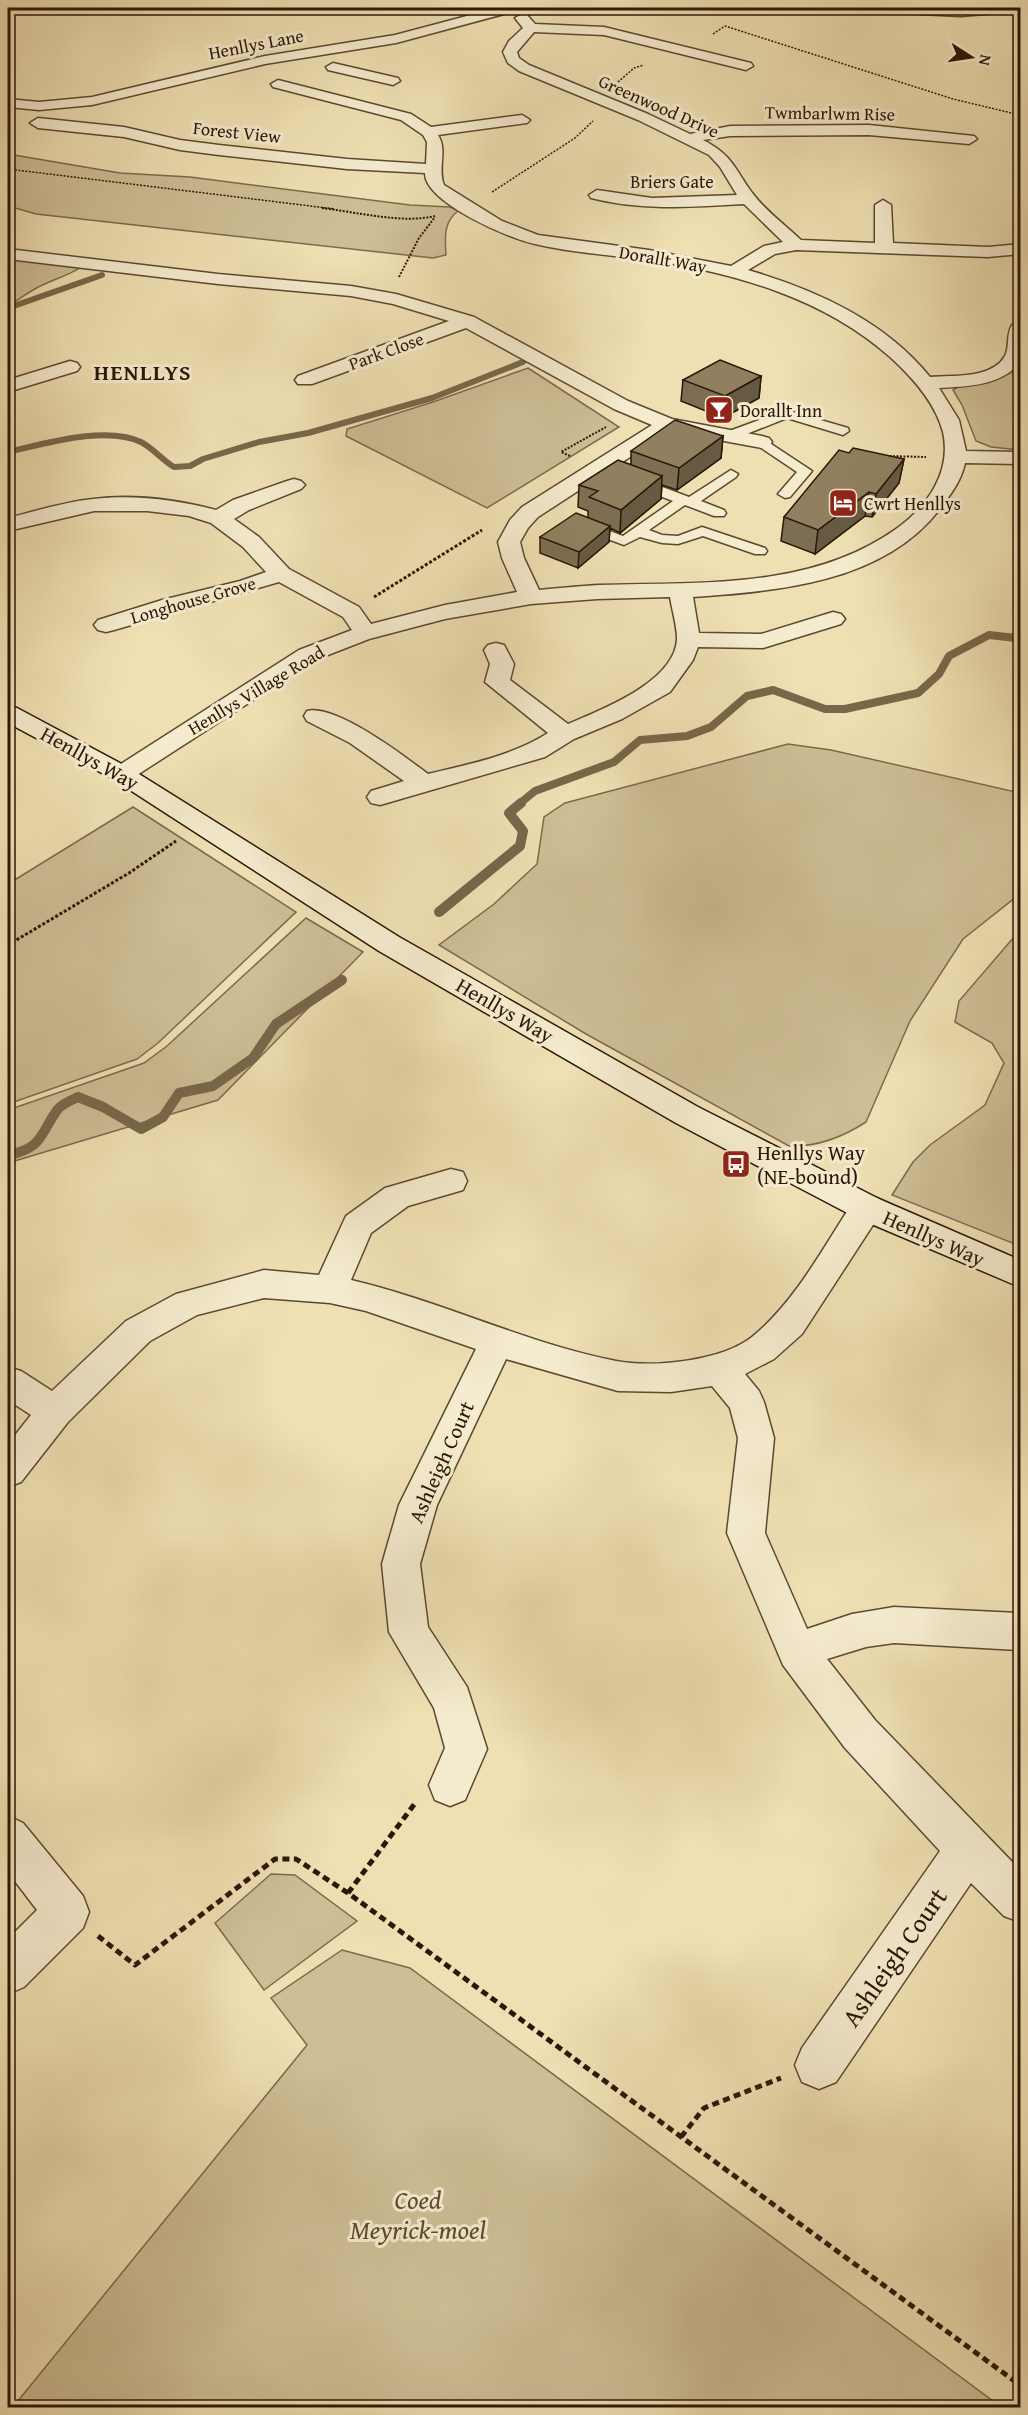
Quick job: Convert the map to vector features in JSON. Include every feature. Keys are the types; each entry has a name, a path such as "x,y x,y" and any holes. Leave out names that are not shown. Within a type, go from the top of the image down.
{"street":[{"path":"878,8 961,12 1017,8"},
{"path":"521,18 604,31 746,66"},
{"name":"Greenwood Drive","path":"521,18 510,52 513,60 546,78 691,138 715,152 748,199 796,245"},
{"name":"Henllys Lane","path":"8,103 39,105 92,101 265,60 521,18"},
{"path":"697,65 714,57"},
{"path":"333,66 393,81"},
{"path":"311,92 354,72"},
{"path":"278,84 397,114 418,124 428,132 489,130 522,120"},
{"name":"Forest View","path":"38,123 124,132 180,145 219,150 347,164 433,169"},
{"name":"Twmbarlwm Rise","path":"691,138 730,131 869,130 928,141 969,140"},
{"name":"Dorallt Way","path":"428,132 435,142 433,178 437,188 508,231 536,239 652,255 733,272 796,293 852,319 911,363 941,404 952,427 957,457 949,483 935,506 905,533 869,556 784,583 680,591 595,592 531,597"},
{"name":"Briers Gate","path":"597,195 615,201 688,202 748,199"},
{"path":"883,205 884,246"},
{"path":"733,272 770,250 796,245 884,246 988,252 1020,249"},
{"path":"8,254 382,296 467,321 621,405 667,423 762,442"},
{"path":"205,295 218,279"},
{"name":"Park Close","path":"304,380 467,321"},
{"path":"927,383 1002,373 1015,360 1020,344 1019,329"},
{"path":"8,386 70,367"},
{"path":"531,597 513,558 509,542 525,517 667,423"},
{"path":"957,457 1020,458"},
{"path":"219,518 241,505 294,485"},
{"name":"Longhouse Grove","path":"8,524 94,505 147,505 191,510 219,518 251,542 281,574 351,612 366,632"},
{"name":"Longhouse Grove","path":"106,626 170,605 248,586 281,574"},
{"path":"380,797 536,752 565,734 613,714 661,687 681,660 688,640 680,591"},
{"name":"Henllys Village Road","path":"122,774 307,655 366,632 416,618 484,603 531,597"},
{"path":"688,640 763,641 833,619"},
{"path":"496,650 502,664 497,682 565,734"},
{"name":"Henllys Way","path":"8,713 122,774 389,944 687,1115 867,1208 1020,1274"},
{"path":"316,716 357,735 387,754 423,783"},
{"path":"330,1289 358,1225 397,1197 451,1181"},
{"path":"8,1471 55,1411 138,1331 188,1304 264,1284 330,1289 368,1298 497,1342 618,1376 670,1377 720,1370 762,1348 790,1324 867,1208"},
{"name":"Ashleigh Court","path":"450,1785 466,1749 452,1701 409,1632 401,1564 418,1505 497,1342"},
{"path":"720,1370 746,1402 756,1438 746,1533 797,1652 860,1734 968,1849 1020,1900"},
{"path":"8,1382 55,1411"},
{"path":"797,1652 847,1632 907,1624 981,1631 1020,1631"},
{"path":"8,1838 67,1912 8,1971"},
{"name":"Ashleigh Court","path":"819,2065 968,1849"}],"lane":[{"path":"729,436 786,414 843,431"},
{"path":"762,442 804,471 785,494"},
{"path":"599,468 719,513"},
{"path":"572,520 624,541 731,474"},
{"path":"638,531 673,541 686,540 702,531 760,551"}],"path":[{"path":"725,27 953,99 1020,116"},
{"path":"464,205 499,189 575,138 621,77 634,68 666,60 687,51"},
{"path":"8,169 404,218 423,219 435,216 417,238 413,254 397,281 382,296"},
{"path":"598,420 607,426 561,452 599,468"},
{"path":"876,455 957,457"},
{"path":"351,612 502,517 525,517"},
{"path":"8,945 129,873 201,824"},
{"path":"348,1893 433,1779 450,1785"},
{"path":"67,1912 135,1965 275,1859 296,1859 348,1893 1020,2385"},
{"path":"681,2137 704,2109 745,2091 819,2065"}],"green space":[{"path":"8,154 120,173 190,177 410,205 450,207 458,211 447,226 446,255 433,258 36,214 8,206"},
{"path":"8,258 83,266 8,305"},
{"path":"528,368 619,427 487,508 346,436 347,429 433,402"},
{"path":"1016,370 1020,371 1020,450 991,447 976,441 962,405 953,390 1004,376"},
{"path":"788,744 831,750 1020,793 1020,894 963,939 910,1021 866,1122 820,1143 789,1146 586,1034 439,945 494,904 537,864 544,817 565,803"},
{"path":"133,807 296,912 158,1043 137,1059 8,1104 8,884"},
{"path":"306,918 363,952 218,1100 8,1163 8,1110 144,1063 167,1046"},
{"path":"1020,930 1020,1246 892,1195 913,1162 930,1145 985,1105 1004,1063 992,1043 955,1022 959,1001"},
{"path":"271,1874 295,1875 357,1921 264,1990 215,1923"},
{"name":"Coed Meyrick-moel","path":"342,1950 410,1968 1001,2407 13,2407 307,2045 271,1998"}],"building":[{"path":"720,360 761,376 725,396 683,380"},
{"path":"675,420 723,436 679,468 631,451"},
{"path":"853,448 904,459 876,494 869,492 818,530 784,517 839,450 849,453"},
{"path":"618,460 662,476 621,510 589,497 598,491 579,485"},
{"path":"576,513 610,526 579,552 540,537"}],"waterway":[{"path":"8,308 102,275"},
{"path":"8,452 75,438 111,435 141,442 174,467 190,466 203,459 259,442 308,433 432,398 523,362"},
{"path":"519,804 535,791 614,762 640,740 687,736 711,727 747,696 773,690 825,709 845,709 918,693 939,674 949,656 989,635 1016,638 1020,636"},
{"path":"439,912 520,846 523,831 509,813 521,803"},
{"path":"8,1155 35,1144 58,1109 78,1097 103,1107 141,1129 163,1117 179,1093 213,1086 253,1058 276,1024 342,980"}],"place":[{"name":"Dorallt Inn","path":"719,410"},
{"name":"Cwrt Henllys","path":"843,503"},
{"name":"Henllys Way (NE-bound)","path":"736,1164"}],"district":[{"name":"HENLLYS","path":"143,372"}]}
